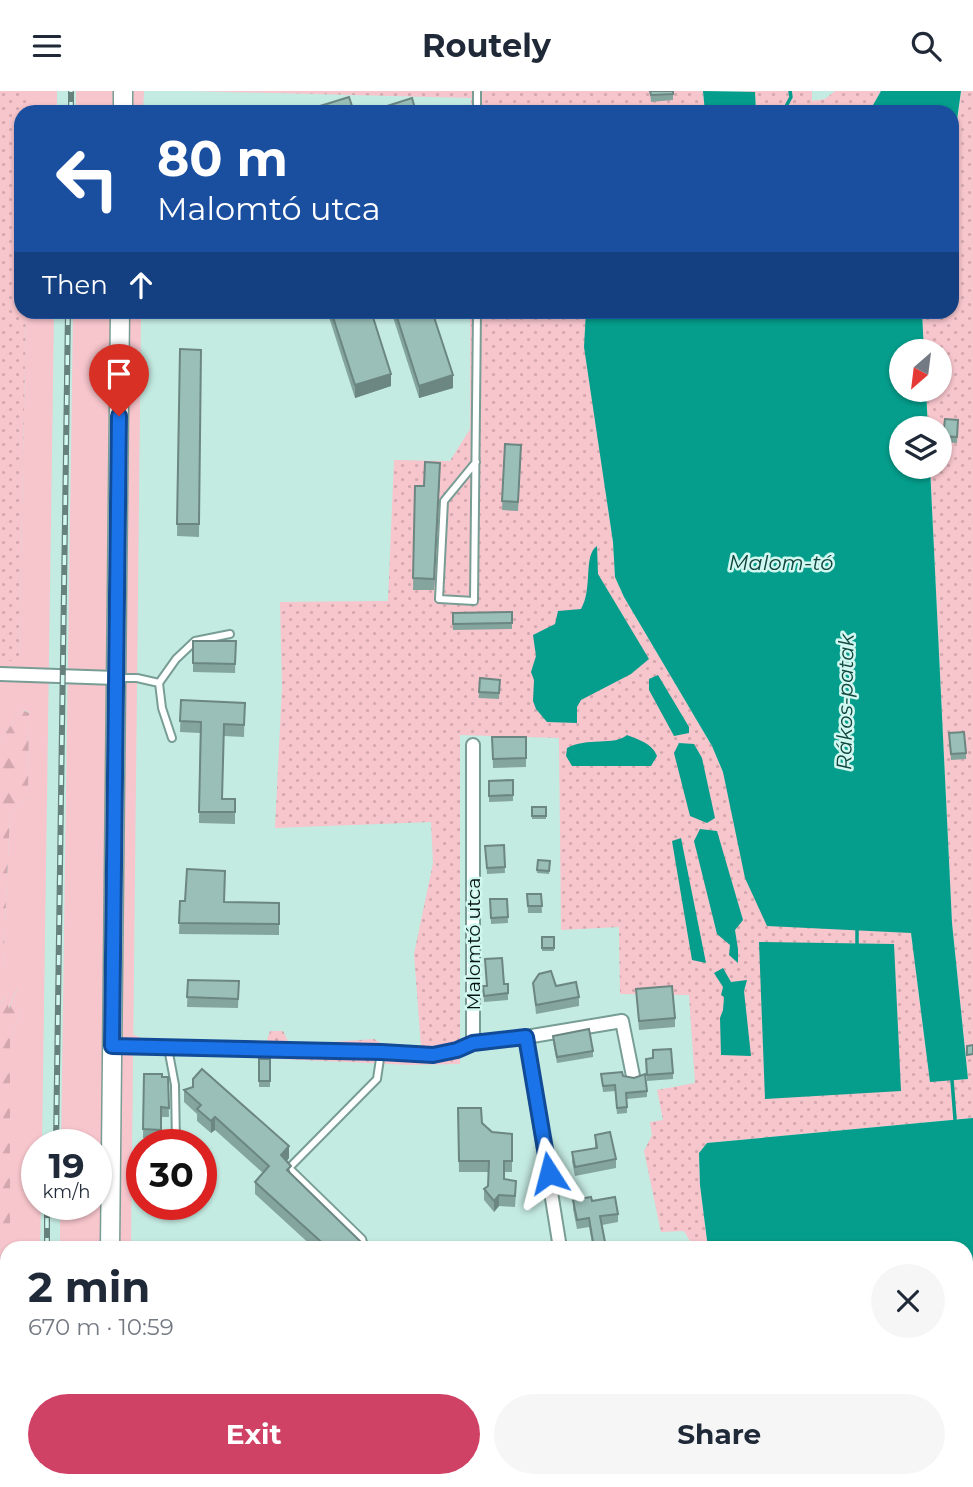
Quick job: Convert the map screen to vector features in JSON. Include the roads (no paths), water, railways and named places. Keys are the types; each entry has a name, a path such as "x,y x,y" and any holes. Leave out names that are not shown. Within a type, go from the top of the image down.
{"main road":[{"path":"110,1241 120,319"}],"street":[{"path":"0,687 6,674 116,678"},
{"name":"Malomtó utca","path":"473,745 473,1043"},
{"path":"112,1046 433,1055 457,1050 473,1043 622,1021 633,1076"},
{"path":"526,1037 559,1241"}],"lane":[{"path":"476,462 443,501 439,599 474,601 476,462 477,319"},
{"path":"172,737 162,708 159,683 176,659 195,641 230,633"},
{"path":"116,678 137,678 159,683"},
{"path":"168,1048 175,1085 176,1129"},
{"path":"363,1241 289,1168 377,1079 381,1052"},
{"path":"175,1085 182,1090"}],"water":[{"path":"703,91 755,92 756,105 704,105"},
{"path":"881,91 961,91 959,105 873,105"},
{"name":"Malom-tó","path":"586,319 922,319 923,339 889,339 889,403 927,403 927,416 889,416 889,479 931,479 952,923 968,1079 930,1082 911,933 767,926 745,878 723,772 712,746 624,597 615,577 613,542 584,347"},
{"path":"597,546 598,574 649,659 631,674 581,700 577,707 577,723 547,722 533,701 534,680 531,672 536,656 533,635 555,624 558,611 581,609 587,592 590,557"},
{"path":"658,675 689,727 689,733 674,736 649,690 649,679"},
{"path":"627,735 652,748 657,756 651,766 572,766 566,756 567,748 575,745 615,740"},
{"path":"679,743 694,744 702,758 715,818 707,823 690,816 674,753"},
{"path":"700,829 717,831 743,920 735,930 738,963 729,955 730,945 717,934 694,841"},
{"path":"681,838 706,963 692,960 672,841"},
{"path":"759,942 894,944 901,1091 765,1099"},
{"path":"723,968 731,982 747,980 744,991 751,1056 721,1055 720,1018 724,997 721,995 723,987 714,973"},
{"path":"973,1118 973,1241 707,1241 699,1153 707,1143"}],"waterway":[{"path":"787,105 791,97 790,91"},
{"name":"Rákos-patak","path":"857,927 857,948"},
{"path":"952,1080 955,1119"}],"railway":[{"path":"71,91 71,105"},
{"path":"56,1129 68,319"},
{"path":"47,1220 47,1241"}]}
